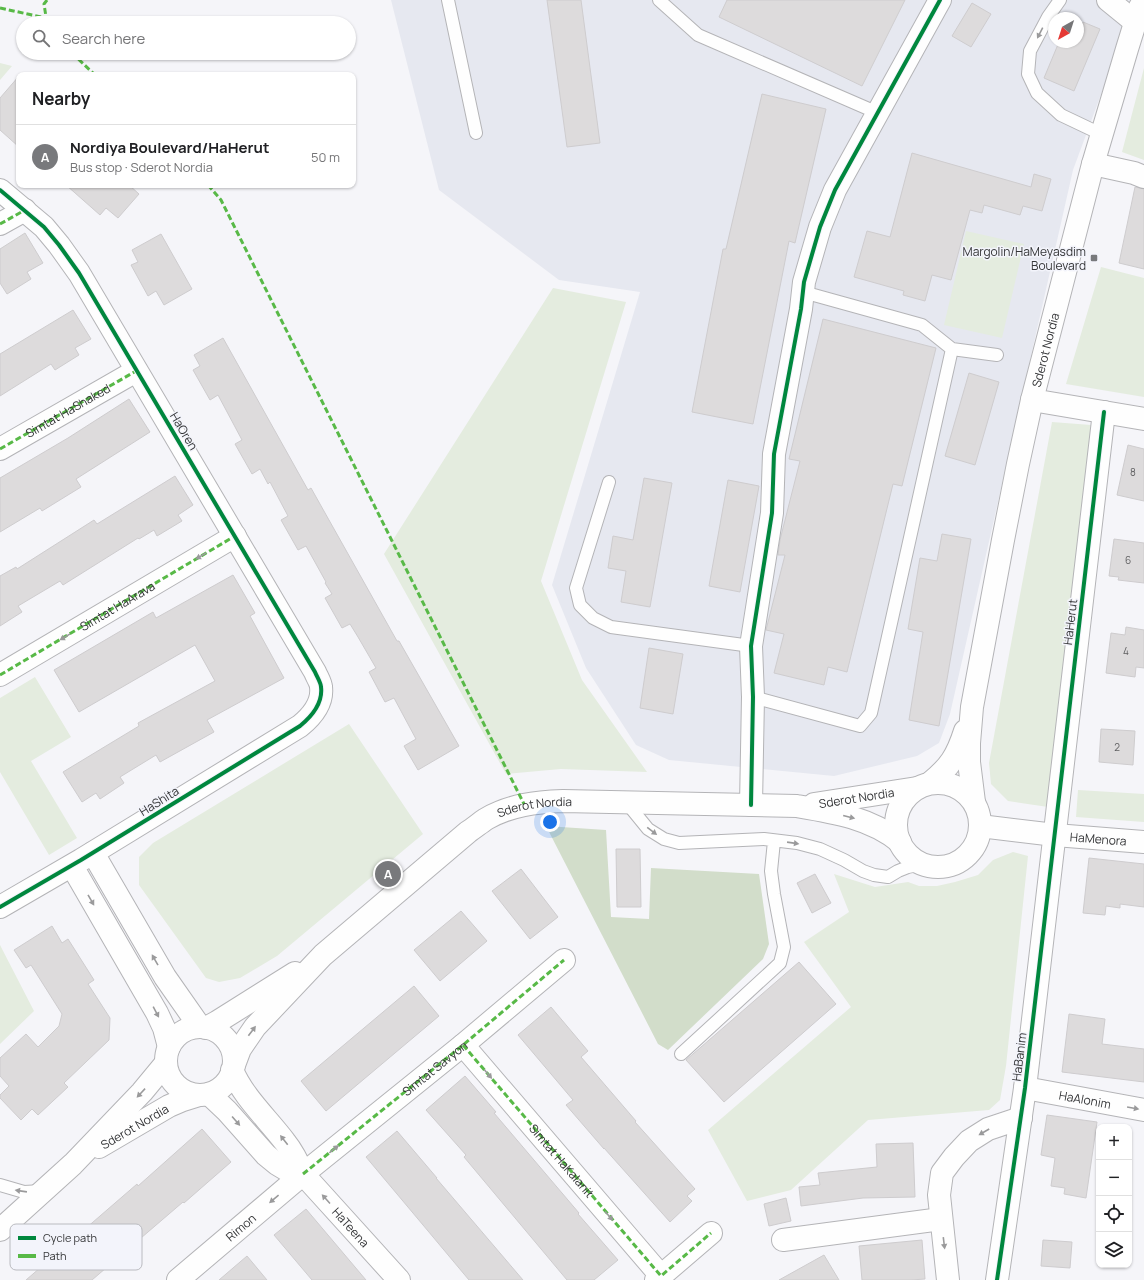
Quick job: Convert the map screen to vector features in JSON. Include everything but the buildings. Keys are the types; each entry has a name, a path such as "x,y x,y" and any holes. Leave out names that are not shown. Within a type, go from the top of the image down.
{"street":[{"path":"751,805 753,697 751,646 772,512 774,454 804,282 820,227 835,190 940,0"},
{"path":"1108,0 1135,22"},
{"name":"Sderot Nordia","path":"974,802 969,762 972,707 1003,540 1032,400 1093,164 1135,22 1144,0"},
{"path":"1093,164 1134,173 1144,177"},
{"name":"HaOren","path":"0,190 25,210 44,228 67,255 79,273 315,672 321,687 319,702"},
{"path":"0,224 25,210"},
{"name":"Simtat HaShaked","path":"0,449 136,371"},
{"path":"1032,400 1144,419"},
{"name":"HaHerut","path":"1055,835 1104,412"},
{"name":"Simtat HaArava","path":"0,675 234,536"},
{"name":"HaShita","path":"0,907 72,866 300,726 311,717 319,702"},
{"name":"Sderot Nordia","path":"797,806 923,785 942,773 954,758 961,744 972,707"},
{"path":"944,783 956,786 966,793 974,802 979,814 980,826 978,839 972,850 962,860 950,865 936,867 923,864 912,858 903,848 897,836 896,823 898,809 906,797 923,785 944,783"},
{"name":"Sderot Nordia","path":"233,1068 240,1049 255,1027 323,955 468,832 486,819 508,809 541,801 797,806 824,810 857,819 879,827 900,842"},
{"name":"HaMenora","path":"980,826 1055,835 1144,842"},
{"name":"HaBanim","path":"997,1280 1025,1088 1055,835"},
{"path":"93,853 165,977 203,1027"},
{"path":"72,866 157,1013 164,1028 168,1055 168,1073 174,1083 190,1094 204,1094 218,1090 231,1076 233,1068 233,1055 230,1045 224,1037 216,1031 203,1027 187,1029 178,1034 171,1042 168,1055"},
{"name":"Sderot Nordia","path":"203,1027 217,1022 323,955"},
{"name":"Simtat Savyon","path":"304,1174 463,1045 564,960"},
{"name":"Simtat HaKalanit","path":"463,1045 658,1278"},
{"name":"Sderot Nordia","path":"0,1230 72,1164 142,1092 168,1055"},
{"name":"HaTeena","path":"233,1068 238,1084 285,1141 304,1174 400,1280"},
{"name":"HaAlonim","path":"1025,1088 1144,1110"},
{"path":"204,1094 227,1111 266,1155 287,1170 304,1174"},
{"name":"Sderot Nordia","path":"72,1164 169,1106 204,1094"},
{"path":"948,1280 939,1195 942,1173 969,1141 988,1129 1021,1118"},
{"name":"Rimon","path":"178,1280 304,1174"},
{"path":"783,1240 941,1219"},
{"path":"658,1278 711,1234"}],"lane":[{"path":"448,0 476,133"},
{"path":"659,0 698,34 878,113"},
{"path":"1060,0 1048,17 1030,51 1028,74 1037,93 1061,115 1102,134"},
{"path":"803,292 922,325 952,349 997,355"},
{"path":"753,697 860,726 871,713 952,349"},
{"path":"609,482 576,588 580,606 593,618 610,627 751,646"},
{"path":"626,802 648,829 664,839 680,843 764,840 797,843 820,849 874,876 888,877 908,867 923,864"},
{"path":"681,1054 780,963 784,946 771,871 774,841"},
{"path":"0,1186 24,1192 42,1191"}],"shaded area":[{"path":"391,0 1136,0 1073,170 950,714 939,743 917,756 834,776 669,760 636,745 586,668 552,585 640,292 559,280 439,190"},
{"path":"0,63 12,66 0,80"},
{"path":"1144,68 1144,160 1122,152"},
{"path":"966,231 1024,244 1002,338 944,325"},
{"path":"1101,267 1144,278 1144,397 1066,384"},
{"path":"553,288 626,302 541,581 582,680 647,772 561,769 506,774 384,554"},
{"path":"1052,422 1091,425 1048,807 1008,801 991,784 989,763"},
{"path":"35,677 71,737 31,761 77,838 49,855 0,772 0,698"},
{"path":"349,724 423,834 277,956 240,978 219,982 206,978 139,885 139,857 153,843"},
{"path":"1078,790 1144,794 1144,822 1076,817"},
{"path":"1013,852 1028,856 1006,1066 1000,1100 989,1110 868,1120 791,1190 747,1201 708,1130 851,1007 804,942 849,912 834,874 875,887 908,882 919,886 937,886 978,875 993,860"},
{"path":"0,945 34,1011 0,1044"}],"green space":[{"path":"546,826 606,830 611,917 649,919 651,868 759,874 769,944 763,959 668,1050 658,1044"}],"marked path":[{"path":"46,16 44,4 47,0"},
{"path":"0,8 37,16"},
{"path":"79,60 92,72"},
{"path":"211,188 221,200 524,804"},
{"path":"0,224 25,210"},
{"path":"0,449 136,371"},
{"path":"0,675 235,536"},
{"path":"303,1174 463,1045 564,960"},
{"path":"463,1045 661,1276 711,1233"}],"cycle path":[{"path":"751,805 753,697 751,646 772,513 774,454 801,309 804,282 820,227 835,190 940,0"},
{"path":"0,190 44,227 79,273 315,672 321,687 318,704 300,726 81,860 0,907"},
{"path":"997,1280 1025,1088 1104,412"}],"place":[{"name":"Margolin/HaMeyasdim Boulevard","path":"1094,258"},
{"name":"Nordiya Boulevard/HaHerut","path":"388,874"}]}
